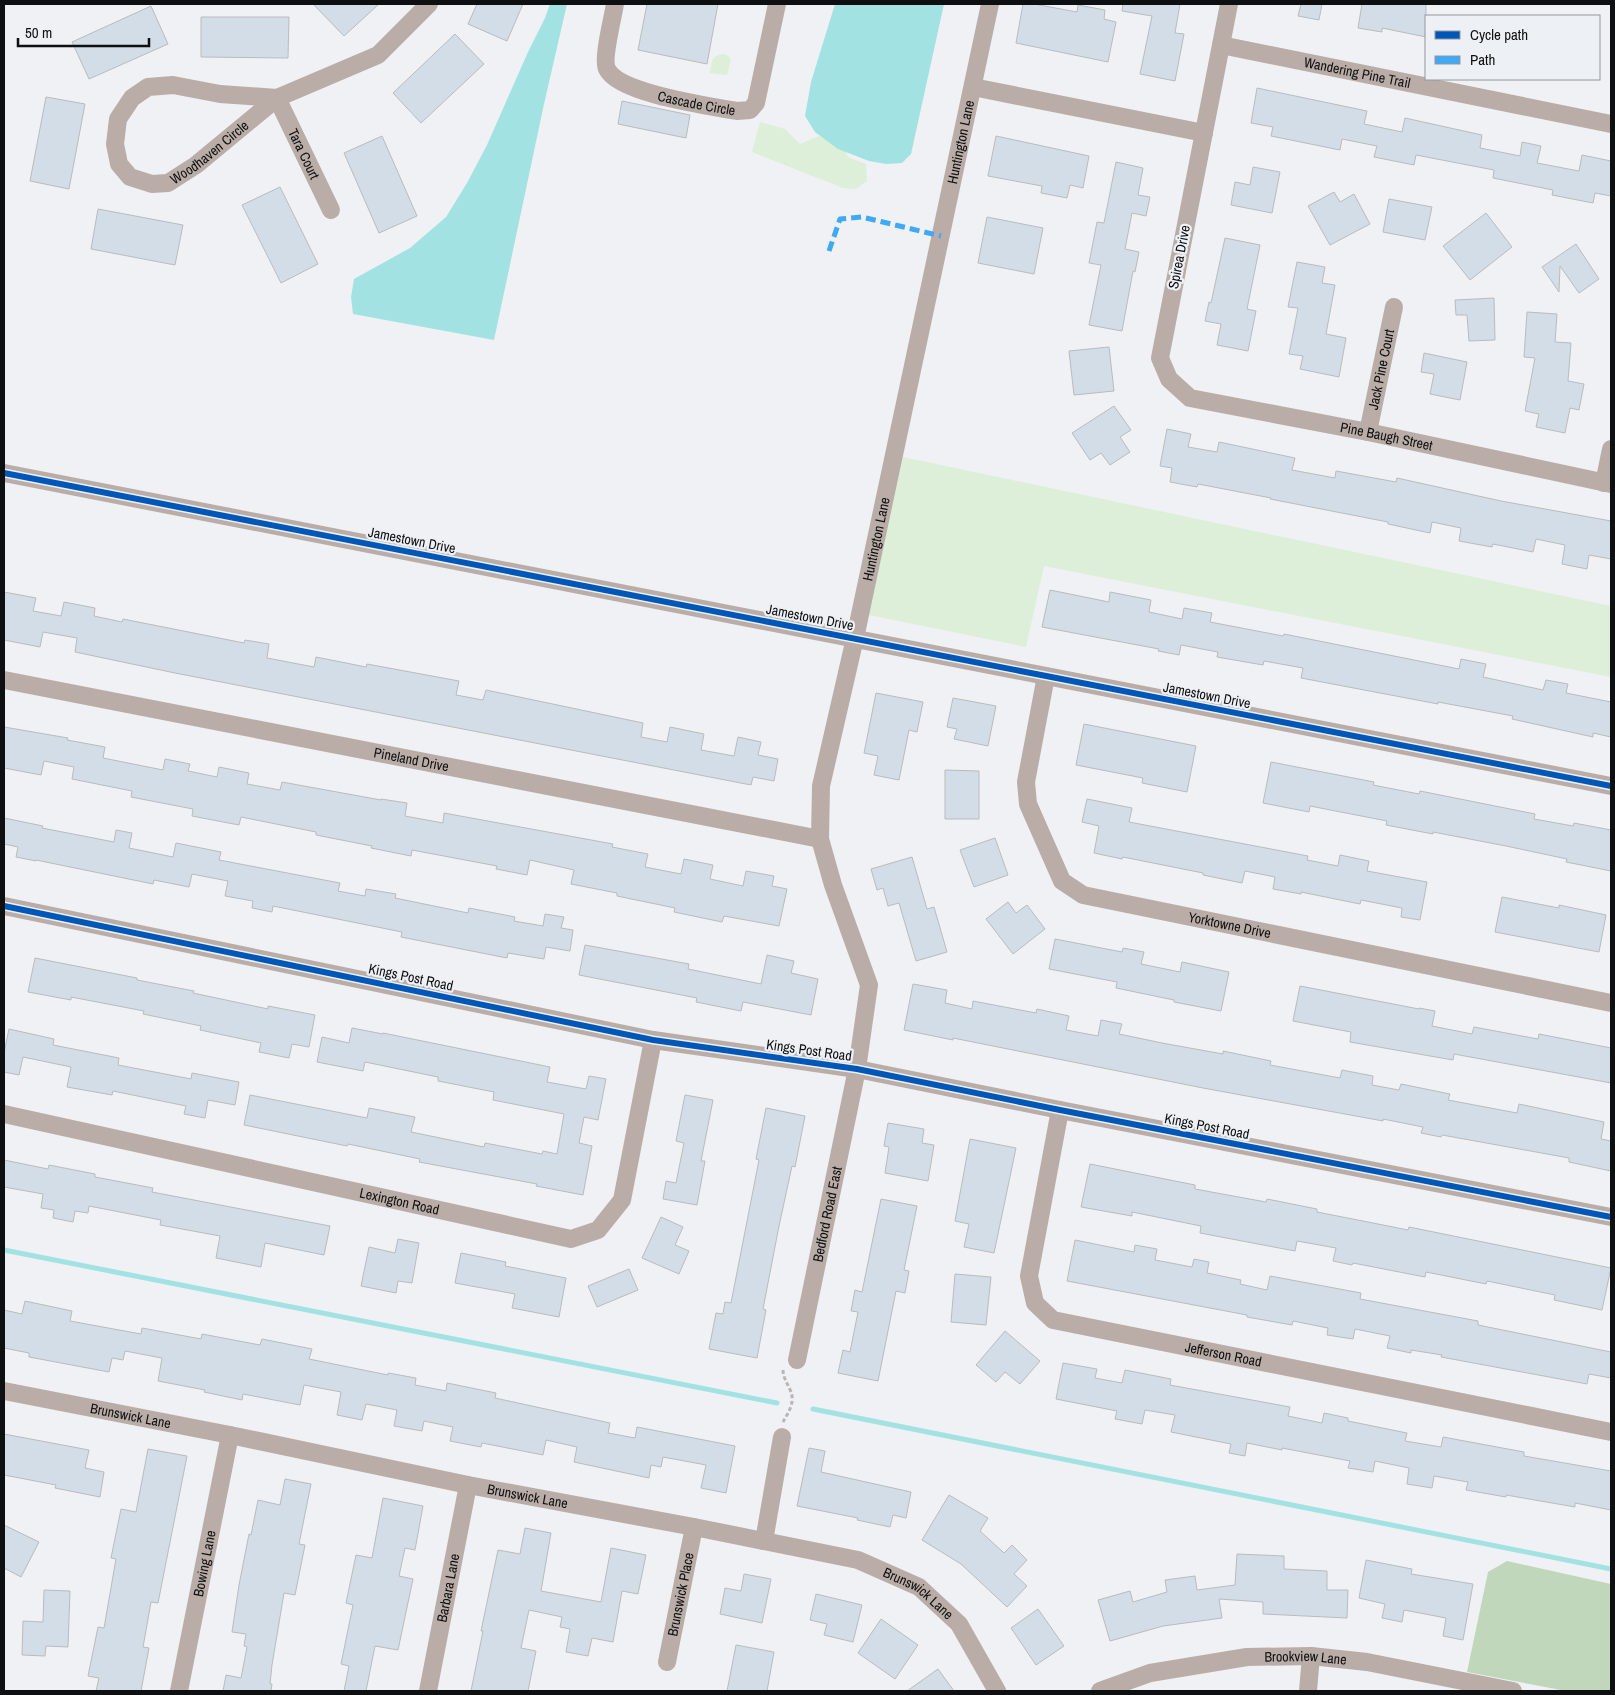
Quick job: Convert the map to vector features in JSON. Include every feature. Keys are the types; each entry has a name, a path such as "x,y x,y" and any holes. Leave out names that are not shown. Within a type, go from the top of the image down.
{"street":[{"name":"Woodhaven Circle","path":"277,98 220,94 173,85 148,87 132,98 118,119 115,144 119,164 130,176 152,184 168,183 196,165 277,98 378,55 430,4"},
{"name":"Cascade Circle","path":"615,4 606,58 606,68 611,75 623,84 648,93 737,111 750,110 756,103 776,4"},
{"name":"Huntington Lane","path":"857,1069 869,985 833,885 820,839 821,786 855,638 974,87 990,4"},
{"name":"Spirea Drive","path":"1169,379 1160,358 1229,4"},
{"name":"Wandering Pine Trail","path":"1221,45 1611,124"},
{"path":"974,87 1204,133"},
{"name":"Tara Court","path":"277,98 331,210"},
{"name":"Jack Pine Court","path":"1368,432 1394,307"},
{"name":"Pine Baugh Street","path":"1169,379 1190,398 1368,432 1608,483"},
{"path":"1608,483 1611,449"},
{"name":"Jamestown Drive","path":"4,473 1611,786"},
{"name":"Yorktowne Drive","path":"1046,676 1026,782 1028,804 1062,881 1083,895 1611,1003"},
{"name":"Pineland Drive","path":"4,680 820,839"},
{"name":"Kings Post Road","path":"4,906 653,1040 857,1069 1611,1216"},
{"name":"Lexington Road","path":"4,1114 572,1239 598,1230 622,1200 653,1040"},
{"name":"Bedford Road East","path":"797,1360 857,1069"},
{"name":"Jefferson Road","path":"1060,1110 1029,1276 1035,1303 1053,1320 1611,1432"},
{"name":"Brunswick Lane","path":"4,1391 230,1435 468,1485 858,1560 919,1588 959,1624 997,1691"},
{"name":"Bowing Lane","path":"179,1691 230,1435"},
{"path":"764,1541 782,1437"},
{"name":"Barbara Lane","path":"428,1691 468,1485"},
{"name":"Brunswick Place","path":"667,1662 694,1527"},
{"path":"1308,1691 1310,1656"},
{"name":"Brookview Lane","path":"1100,1691 1150,1673 1246,1657 1310,1656 1368,1662 1513,1691"}],"green space":[{"path":"722,54 727,55 731,59 727,75 710,73 714,58"},
{"path":"760,122 785,129 800,144 819,136 844,146 848,157 866,164 867,181 856,189 843,188 752,152"},
{"path":"903,457 1611,606 1611,677 1044,566 1026,647 869,615"},
{"path":"1507,1561 1611,1584 1611,1691 1566,1691 1467,1672 1488,1572"}],"water":[{"path":"550,4 567,4 494,340 353,314 351,297 354,279 410,248 446,217 487,145"},
{"path":"835,4 944,4 911,154 902,163 886,164 869,161 838,149 815,132 805,116 811,82"}],"building":[{"path":"313,4 379,4 344,36"},
{"path":"477,4 523,4 507,41 468,24"},
{"path":"647,4 718,4 707,64 638,50"},
{"path":"1023,4 1034,4 1077,12 1078,5 1105,10 1104,19 1116,22 1108,62 1016,43"},
{"path":"1123,4 1180,4 1175,33 1184,34 1175,81 1140,74 1152,16 1122,11"},
{"path":"1301,4 1322,4 1319,20 1298,16"},
{"path":"1362,4 1426,4 1425,37 1382,28 1382,32 1358,28"},
{"path":"151,6 168,44 89,79 72,42"},
{"path":"201,17 289,17 288,58 201,57"},
{"path":"455,34 484,64 421,123 393,93"},
{"path":"1257,88 1367,111 1364,124 1402,132 1405,118 1482,135 1480,148 1520,156 1522,142 1541,146 1537,163 1579,171 1582,155 1611,161 1611,196 1595,193 1593,203 1552,195 1553,190 1493,178 1494,170 1416,155 1414,165 1374,157 1377,146 1342,139 1340,150 1271,136 1273,127 1251,123"},
{"path":"46,97 85,104 69,189 30,181"},
{"path":"622,101 690,115 686,138 618,124"},
{"path":"382,136 417,216 379,233 344,153"},
{"path":"996,136 1089,156 1083,188 1070,185 1067,198 1041,193 1042,186 988,176"},
{"path":"1116,162 1143,168 1138,195 1150,197 1146,216 1132,213 1125,249 1139,252 1135,272 1133,271 1122,331 1089,325 1101,265 1089,263 1097,222 1104,223"},
{"path":"1253,167 1280,172 1272,213 1231,205 1235,182 1250,185"},
{"path":"280,187 318,264 281,283 242,205"},
{"path":"1334,192 1340,202 1354,194 1370,224 1330,245 1308,206"},
{"path":"1389,199 1432,207 1425,240 1383,232"},
{"path":"98,209 183,225 175,265 91,249"},
{"path":"1486,213 1512,247 1470,280 1443,246"},
{"path":"987,217 1043,228 1034,274 978,263"},
{"path":"1225,238 1260,245 1247,309 1256,311 1248,351 1217,345 1221,324 1205,321 1209,302 1211,303"},
{"path":"1576,244 1599,279 1579,293 1560,266 1559,292 1542,267"},
{"path":"1297,262 1325,267 1322,283 1335,285 1326,334 1346,338 1339,377 1300,369 1303,356 1289,354 1298,308 1288,307"},
{"path":"1494,298 1495,340 1469,341 1467,315 1456,315 1455,300"},
{"path":"1527,312 1557,314 1555,342 1571,343 1568,381 1584,384 1579,410 1570,408 1565,433 1536,427 1539,414 1525,411 1535,358 1524,357"},
{"path":"1109,347 1114,391 1074,395 1069,351"},
{"path":"1424,353 1467,362 1460,400 1430,394 1434,374 1421,372"},
{"path":"1114,406 1131,430 1120,437 1130,452 1110,465 1101,453 1090,460 1072,433"},
{"path":"1167,429 1191,434 1188,447 1217,452 1219,442 1295,458 1292,470 1335,478 1336,471 1396,482 1397,478 1501,501 1611,521 1611,559 1589,555 1587,569 1562,564 1565,545 1536,539 1533,552 1493,544 1492,547 1459,541 1461,528 1432,522 1430,533 1388,524 1388,522 1271,498 1198,484 1197,487 1170,482 1172,468 1160,466"},
{"path":"1050,590 1109,602 1110,592 1151,600 1149,612 1182,619 1184,608 1212,613 1210,622 1283,636 1284,634 1459,669 1461,659 1486,664 1483,677 1543,690 1546,680 1568,684 1566,693 1611,702 1611,737 1593,733 1593,737 1512,719 1513,716 1301,678 1303,668 1264,661 1263,665 1217,657 1218,652 1181,645 1179,655 1158,651 1159,649 1042,627"},
{"path":"4,592 36,598 33,611 61,616 64,602 95,608 94,616 122,622 123,619 244,643 245,640 269,644 267,658 314,667 316,657 366,667 367,664 459,681 456,695 483,700 486,690 643,723 641,737 667,742 670,727 704,734 701,750 734,756 738,737 761,742 758,755 778,759 774,781 753,777 751,785 175,673 75,652 77,638 43,632 40,647 4,640"},
{"path":"876,693 923,702 917,732 909,730 899,780 874,775 878,756 864,753"},
{"path":"953,698 996,706 988,746 954,739 957,729 947,727"},
{"path":"1084,724 1196,746 1187,792 1142,783 1143,778 1076,765"},
{"path":"4,727 68,738 67,740 105,747 103,758 163,770 165,759 190,764 188,771 217,777 219,767 249,773 247,784 280,790 282,782 407,803 405,816 443,823 444,813 613,844 612,847 648,854 645,867 681,874 684,859 713,865 710,879 743,886 746,871 774,876 772,886 787,889 779,926 724,916 722,922 674,912 675,908 617,896 617,893 571,884 574,870 530,860 527,875 496,869 497,866 412,850 411,856 371,848 372,846 316,835 316,832 241,817 239,825 192,816 193,809 131,797 132,791 72,779 74,767 44,761 41,775 4,768"},
{"path":"1271,762 1374,782 1373,785 1419,794 1420,791 1535,814 1534,819 1573,826 1574,823 1611,830 1611,871 1566,862 1567,859 1506,846 1386,825 1387,821 1310,806 1309,812 1263,803"},
{"path":"945,770 979,771 979,819 945,819"},
{"path":"1087,799 1132,808 1129,822 1308,856 1307,860 1338,866 1340,855 1369,861 1367,871 1427,882 1420,920 1401,917 1402,908 1361,900 1360,904 1301,892 1301,894 1273,889 1275,877 1245,871 1242,883 1203,875 1203,873 1094,853 1099,826 1082,822"},
{"path":"4,818 43,826 42,828 114,842 116,830 132,833 129,848 173,857 176,843 221,852 219,860 340,883 338,891 365,896 366,889 396,894 395,898 468,913 469,908 515,917 514,921 543,926 545,914 564,917 561,928 573,930 570,951 546,947 544,959 508,953 507,958 401,937 402,932 273,906 272,912 252,908 253,901 225,896 228,881 192,874 189,887 154,880 153,884 16,857 18,847 4,844"},
{"path":"995,838 1008,875 974,887 960,850"},
{"path":"912,857 927,909 934,907 947,952 916,961 899,903 888,906 883,888 877,890 871,869"},
{"path":"1502,897 1559,908 1559,905 1606,915 1599,952 1495,932"},
{"path":"1008,902 1016,913 1027,905 1045,929 1013,954 986,919"},
{"path":"1055,939 1122,952 1123,948 1144,952 1141,964 1180,972 1182,962 1229,972 1221,1011 1116,988 1117,982 1049,969"},
{"path":"585,945 689,964 688,969 761,984 767,955 794,961 791,973 818,979 811,1015 743,1002 741,1011 696,1002 697,998 579,975"},
{"path":"35,958 137,978 137,980 194,991 193,993 268,1009 268,1006 315,1015 309,1047 292,1044 289,1058 259,1052 261,1043 200,1030 201,1026 143,1014 144,1011 71,997 71,1000 28,992"},
{"path":"913,984 947,990 945,1003 972,1009 973,1001 1036,1013 1037,1009 1069,1016 1066,1030 1098,1036 1101,1020 1122,1024 1119,1034 1223,1054 1223,1051 1271,1061 1270,1065 1340,1078 1342,1070 1373,1076 1372,1085 1399,1090 1401,1084 1450,1094 1448,1100 1517,1113 1519,1104 1604,1122 1601,1139 1611,1141 1611,1171 1569,1162 1569,1158 1442,1135 1441,1137 1421,1133 1423,1127 1383,1119 1383,1121 1203,1088 904,1030"},
{"path":"1300,986 1435,1011 1432,1026 1472,1034 1474,1027 1538,1039 1539,1034 1611,1048 1611,1083 1454,1054 1453,1060 1350,1042 1351,1032 1293,1021"},
{"path":"352,1028 550,1067 547,1082 586,1089 589,1076 606,1079 598,1120 584,1117 579,1143 592,1146 583,1195 536,1186 537,1184 419,1162 420,1159 348,1144 347,1146 244,1125 250,1095 367,1118 369,1108 415,1117 411,1132 484,1147 485,1143 542,1154 543,1151 557,1154 564,1114 493,1100 494,1092 438,1081 438,1077 365,1062 363,1071 317,1062 322,1037 349,1043"},
{"path":"9,1029 54,1039 53,1045 119,1058 118,1065 191,1079 192,1073 239,1082 235,1105 208,1100 205,1118 184,1114 186,1106 113,1091 112,1095 67,1087 71,1067 23,1057 19,1075 4,1072 4,1053"},
{"path":"685,1095 713,1100 701,1161 705,1161 697,1205 663,1199 666,1181 676,1183 684,1143 676,1141"},
{"path":"766,1108 805,1116 795,1167 792,1166 779,1226 763,1309 766,1310 757,1358 709,1349 716,1313 723,1314 725,1302 731,1303 759,1160 756,1159"},
{"path":"888,1123 924,1129 922,1143 934,1145 928,1181 885,1173 889,1147 884,1146"},
{"path":"970,1139 1016,1148 994,1253 964,1247 969,1224 955,1221"},
{"path":"4,1160 48,1169 49,1165 95,1174 95,1177 153,1188 152,1192 330,1226 324,1255 265,1243 261,1267 216,1258 220,1236 160,1225 161,1220 89,1206 88,1213 75,1211 73,1222 53,1218 54,1210 41,1208 43,1194 4,1187"},
{"path":"1090,1164 1195,1185 1195,1189 1266,1202 1267,1199 1317,1209 1317,1212 1408,1230 1409,1227 1611,1268 1602,1310 1554,1300 1555,1295 1487,1281 1486,1284 1426,1272 1425,1277 1333,1261 1336,1248 1297,1241 1295,1251 1200,1233 1201,1226 1132,1212 1132,1216 1081,1207"},
{"path":"881,1199 917,1206 904,1270 909,1271 905,1293 896,1291 878,1381 838,1373 843,1350 850,1352 858,1312 851,1311 855,1290 862,1292"},
{"path":"661,1217 683,1227 675,1245 689,1251 679,1274 642,1258"},
{"path":"398,1239 419,1243 412,1283 398,1281 396,1293 361,1286 369,1247 395,1253"},
{"path":"1075,1240 1134,1252 1135,1245 1157,1249 1155,1260 1192,1267 1194,1259 1209,1262 1207,1273 1241,1280 1240,1284 1267,1290 1270,1276 1361,1293 1360,1299 1478,1321 1478,1325 1611,1352 1611,1378 1589,1374 1587,1384 1441,1357 1442,1355 1411,1350 1411,1353 1387,1348 1390,1336 1355,1329 1353,1339 1327,1335 1328,1328 1293,1321 1292,1325 1247,1317 1247,1315 1067,1281"},
{"path":"461,1253 506,1262 505,1266 566,1278 559,1317 512,1308 515,1294 455,1283"},
{"path":"629,1269 638,1290 597,1307 588,1286"},
{"path":"955,1274 991,1277 986,1325 951,1322"},
{"path":"25,1301 72,1311 70,1321 141,1334 142,1328 201,1339 202,1334 260,1345 262,1339 312,1349 309,1359 388,1375 388,1373 416,1378 415,1385 446,1391 447,1383 496,1393 495,1398 610,1423 608,1433 635,1438 637,1427 735,1446 726,1493 701,1488 706,1465 663,1457 661,1467 651,1465 649,1478 574,1462 577,1447 546,1440 543,1455 482,1443 481,1447 450,1441 453,1427 424,1421 422,1431 394,1426 397,1410 366,1404 362,1420 337,1415 341,1392 304,1385 300,1405 243,1394 242,1400 204,1392 205,1390 158,1381 162,1358 125,1351 123,1360 112,1358 109,1372 29,1357 29,1353 4,1348 4,1310 22,1314"},
{"path":"1005,1331 1040,1361 1020,1384 1005,1372 996,1382 976,1365"},
{"path":"1063,1363 1097,1369 1095,1378 1122,1383 1125,1370 1171,1379 1170,1385 1290,1407 1288,1416 1322,1423 1324,1413 1348,1418 1348,1421 1407,1433 1405,1441 1441,1447 1443,1437 1524,1452 1524,1456 1611,1471 1611,1510 1575,1503 1575,1507 1466,1490 1468,1482 1434,1476 1432,1488 1407,1484 1409,1468 1375,1461 1373,1472 1348,1468 1350,1461 1247,1443 1245,1456 1229,1453 1231,1444 1171,1432 1175,1415 1145,1410 1142,1424 1115,1419 1117,1411 1056,1399"},
{"path":"4,1434 89,1450 85,1468 104,1472 100,1497 55,1488 56,1485 4,1475"},
{"path":"809,1448 825,1451 821,1472 911,1492 906,1518 893,1515 890,1527 857,1520 858,1518 797,1506"},
{"path":"148,1449 187,1456 158,1603 151,1602 143,1647 149,1648 141,1691 96,1691 99,1678 88,1676 98,1627 104,1628 116,1559 111,1558 121,1509 136,1512"},
{"path":"285,1479 311,1484 299,1544 305,1545 295,1595 284,1593 272,1665 271,1691 223,1691 226,1675 241,1678 247,1647 244,1646 246,1634 232,1632 249,1534 251,1535 258,1500 280,1505"},
{"path":"949,1495 988,1518 980,1531 1004,1553 1012,1545 1027,1560 1014,1574 1027,1586 1007,1607 961,1564 922,1540"},
{"path":"383,1498 423,1506 415,1550 405,1548 399,1576 413,1579 398,1650 375,1646 366,1691 344,1691 349,1666 341,1664 353,1605 346,1603 356,1555 372,1558"},
{"path":"4,1525 39,1542 21,1577 4,1568"},
{"path":"525,1528 551,1533 541,1591 601,1602 611,1548 646,1555 638,1594 622,1591 613,1642 592,1638 588,1656 566,1652 570,1629 560,1627 562,1617 529,1610 521,1648 536,1651 528,1691 471,1691 498,1550 520,1554"},
{"path":"1237,1554 1284,1556 1284,1569 1327,1571 1327,1590 1348,1590 1347,1618 1263,1614 1263,1602 1219,1599 1222,1618 1163,1626 1110,1641 1098,1600 1130,1591 1133,1602 1167,1592 1165,1580 1195,1576 1197,1590 1235,1585"},
{"path":"1366,1560 1412,1569 1411,1574 1473,1584 1463,1640 1443,1636 1446,1618 1404,1610 1402,1622 1382,1618 1385,1604 1359,1598"},
{"path":"744,1574 771,1579 762,1623 720,1614 725,1588 741,1591"},
{"path":"44,1590 70,1591 68,1647 46,1646 45,1656 22,1655 23,1621 43,1622"},
{"path":"816,1594 862,1605 853,1642 824,1635 827,1624 810,1620"},
{"path":"1038,1609 1064,1646 1036,1665 1011,1628"},
{"path":"881,1619 918,1645 895,1679 858,1653"},
{"path":"736,1645 774,1652 767,1691 727,1691"},
{"path":"938,1669 954,1691 907,1691"}],"waterway":[{"path":"4,1250 777,1403"},
{"path":"813,1409 1611,1569"}],"marked path":[{"path":"829,251 840,219 862,217 941,236"}],"cycle path":[{"path":"4,473 1611,786"},
{"path":"4,906 653,1040 857,1069 1611,1217"}]}
